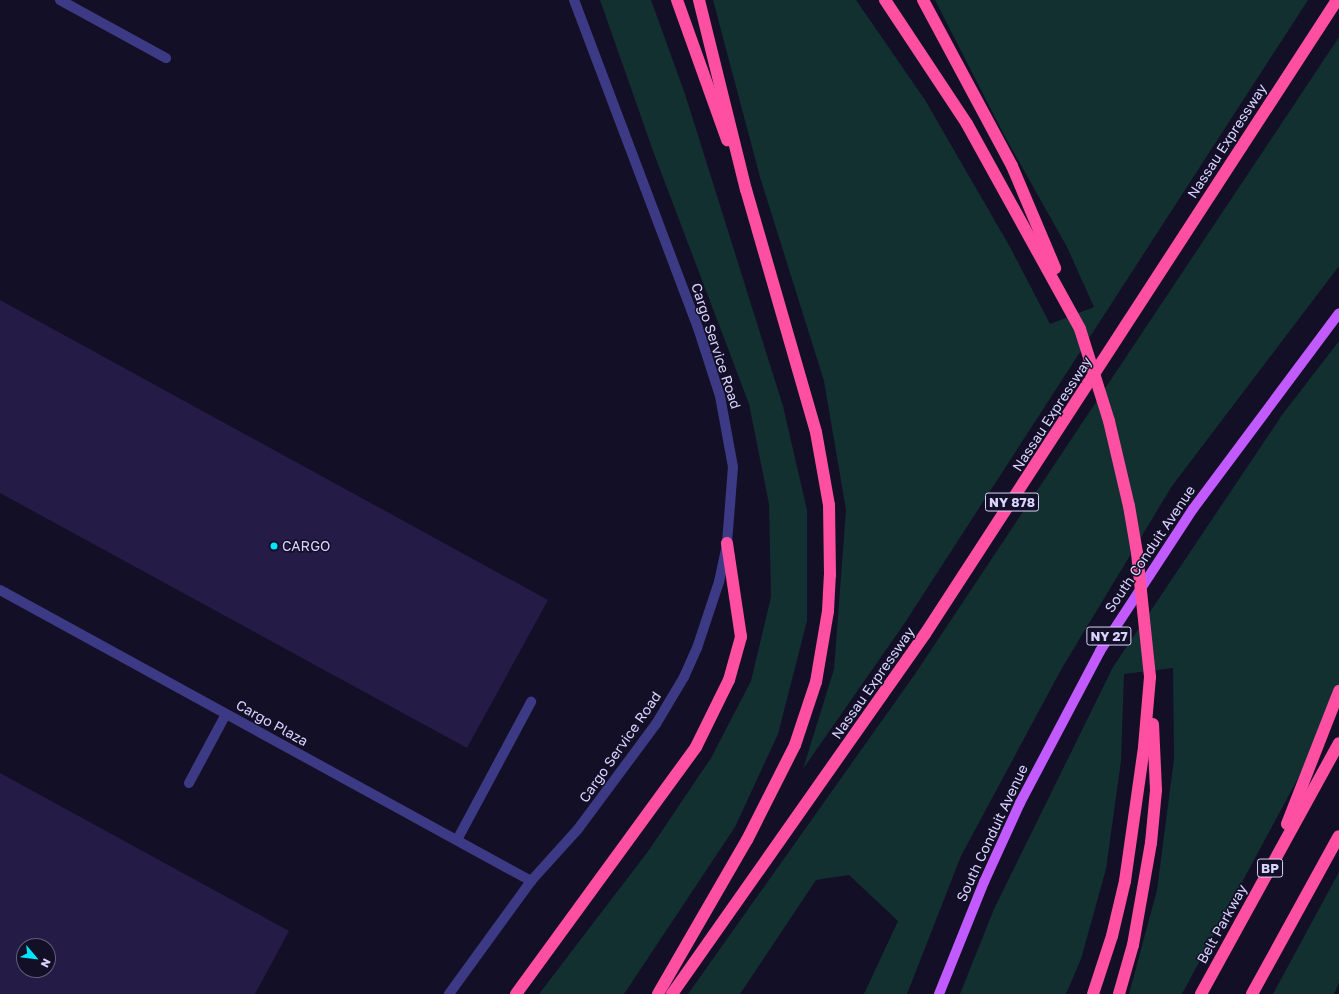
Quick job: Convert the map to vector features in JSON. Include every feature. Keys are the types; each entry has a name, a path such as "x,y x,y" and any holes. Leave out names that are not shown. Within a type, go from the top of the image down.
{"highway":[{"path":"677,0 746,190"},
{"path":"658,994 748,840 795,745 816,682 828,611 831,540 823,466 799,366 746,190 698,0"},
{"path":"885,0 923,54 975,137 1080,329"},
{"path":"923,0 1012,166 1080,329 1109,421 1129,506 1138,561 1150,677 1156,790 1151,843 1133,944 1120,994"},
{"name":"Nassau Expressway","path":"672,994 925,634 1336,0"},
{"path":"516,994 696,747 729,680 741,636 727,543"},
{"path":"1093,994 1112,936 1125,881 1144,747 1150,677"},
{"path":"1270,868 1339,691"},
{"name":"Belt Parkway","path":"1201,994 1339,743"},
{"path":"1252,994 1339,836"}],"main road":[{"name":"South Conduit Avenue","path":"939,994 984,882 1020,803 1100,651 1193,509 1339,313"}],"street":[{"path":"60,0 166,58"},
{"name":"Cargo Service Road","path":"449,994 531,881 578,829 623,771 656,724 684,677 709,616 727,543 733,467 720,396 698,328 574,0"},
{"name":"Cargo Plaza","path":"0,590 531,881"},
{"path":"457,840 531,702"},
{"path":"189,783 226,714"}],"green space":[{"path":"600,0 651,0 685,94 783,406 807,510 807,621 778,734 735,827 624,994 539,994 649,850 711,758 751,681 771,597 769,504 749,404 653,151"},
{"path":"713,0 856,0 925,100 1010,247 1050,324 1094,307 1067,247 1004,135 935,0 1308,0 904,624 803,769 834,669 846,510 824,381 760,177"},
{"path":"1339,37 1339,266 1172,486 1062,668 961,856 907,994 864,994 898,921 849,875 816,880 740,994 688,994 915,674"},
{"path":"1339,341 1339,702 1182,994 1129,994 1157,890 1174,759 1173,668 1124,674 1121,761 1106,869 1081,959 1066,994 960,994 994,909 1113,667 1282,415"},
{"path":"1339,872 1339,983 1334,994 1273,994"}],"building":[{"name":"CARGO","path":"0,300 548,600 467,748 0,493"},
{"path":"0,773 289,931 255,994 0,994"}],"place":[{"name":"CARGO","path":"274,546"}]}
